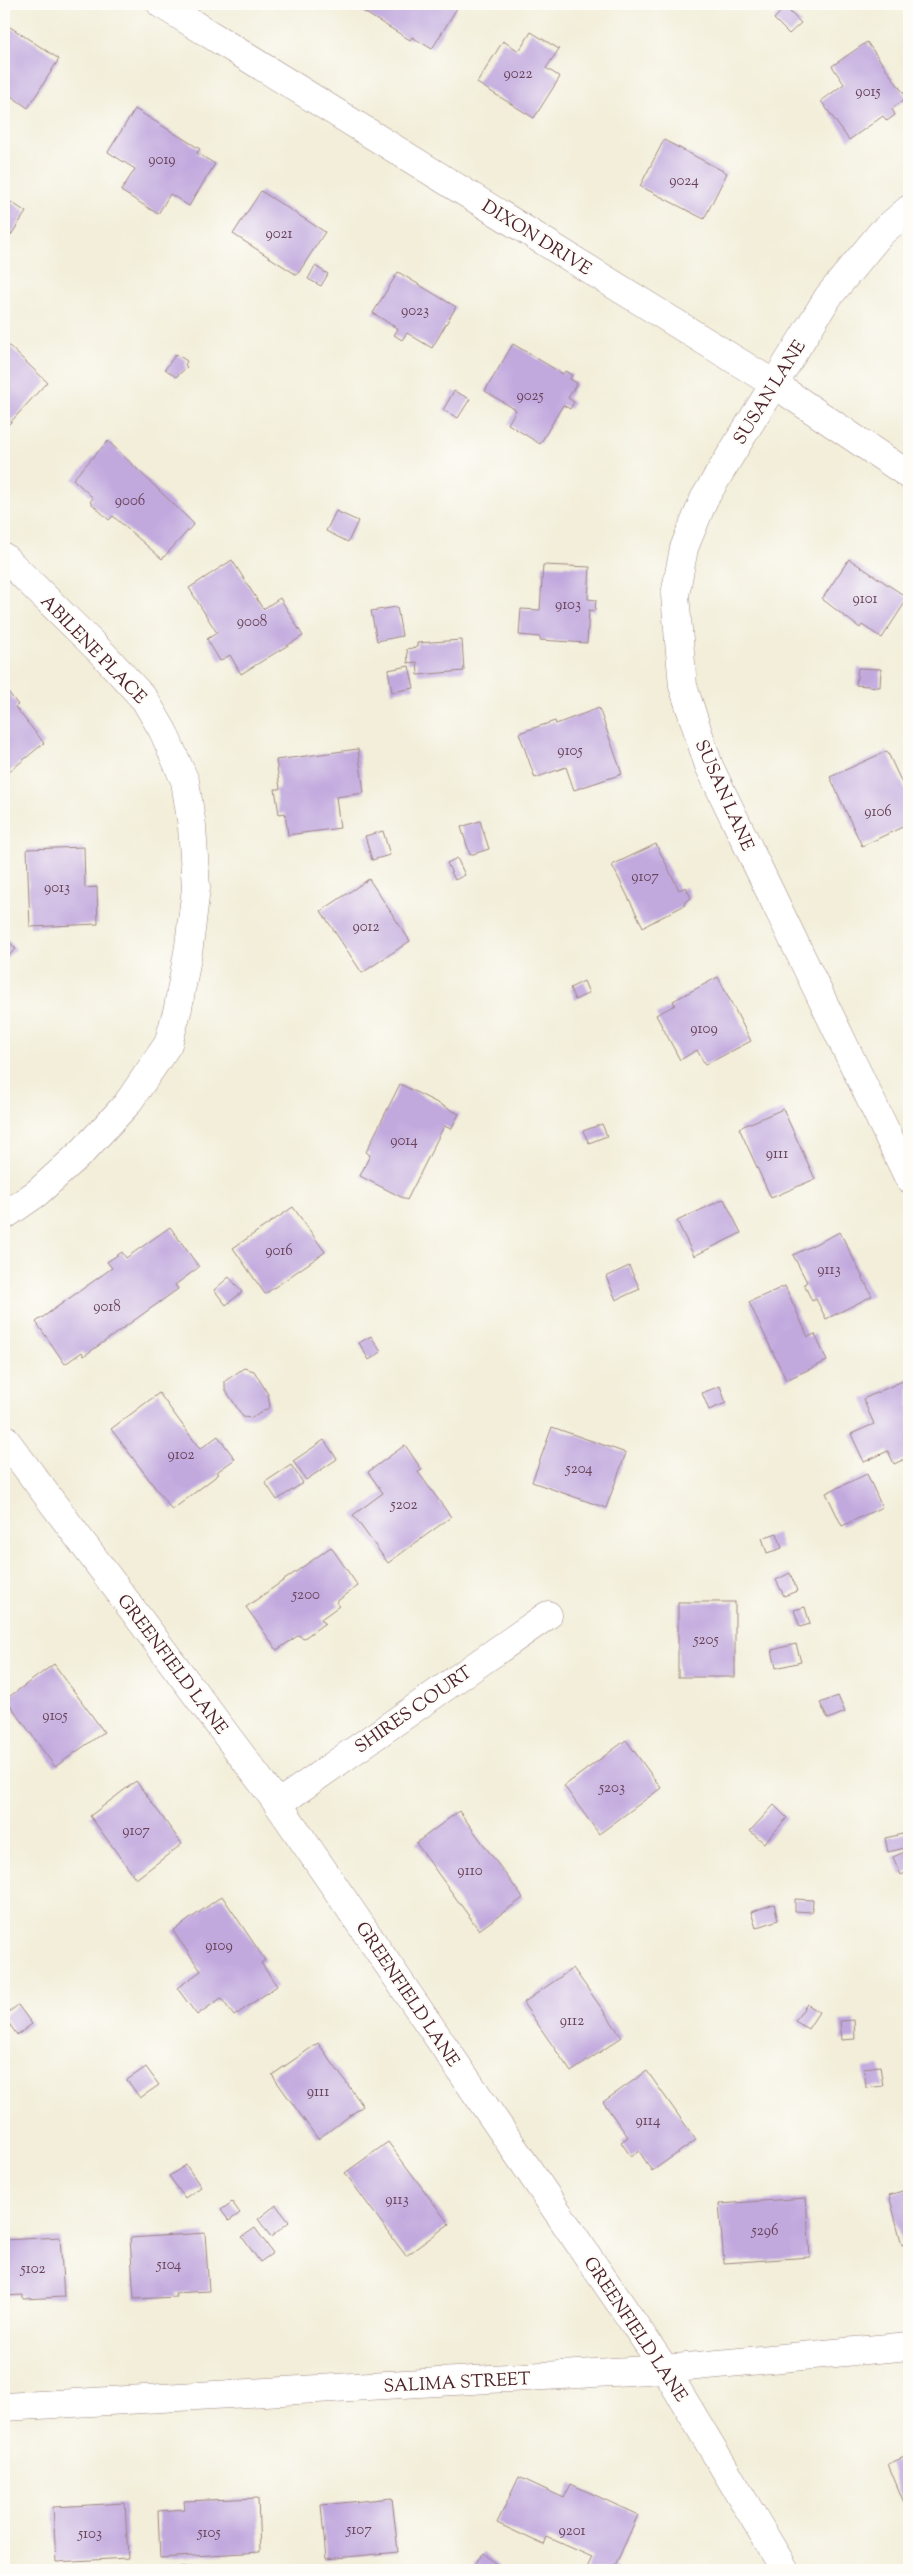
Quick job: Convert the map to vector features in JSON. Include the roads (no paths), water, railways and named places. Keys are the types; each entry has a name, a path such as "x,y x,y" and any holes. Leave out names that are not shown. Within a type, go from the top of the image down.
{"street":[{"name":"DIXON DRIVE","path":"164,5 774,384 909,475"},
{"name":"SUSAN LANE","path":"909,209 881,233 828,297 704,499 684,548 675,595 683,686 709,766 909,1179"},
{"name":"ABILENE PLACE","path":"4,557 105,656 150,708 163,731 185,781 192,826 196,888 189,946 178,1008 168,1044 126,1104 82,1152 37,1193 4,1216"},
{"name":"GREENFIELD LANE","path":"4,1438 278,1804 665,2369 785,2570"},
{"name":"SHIRES COURT","path":"278,1804 548,1615"},
{"name":"SALIMA STREET","path":"4,2408 665,2369 909,2346"}]}
